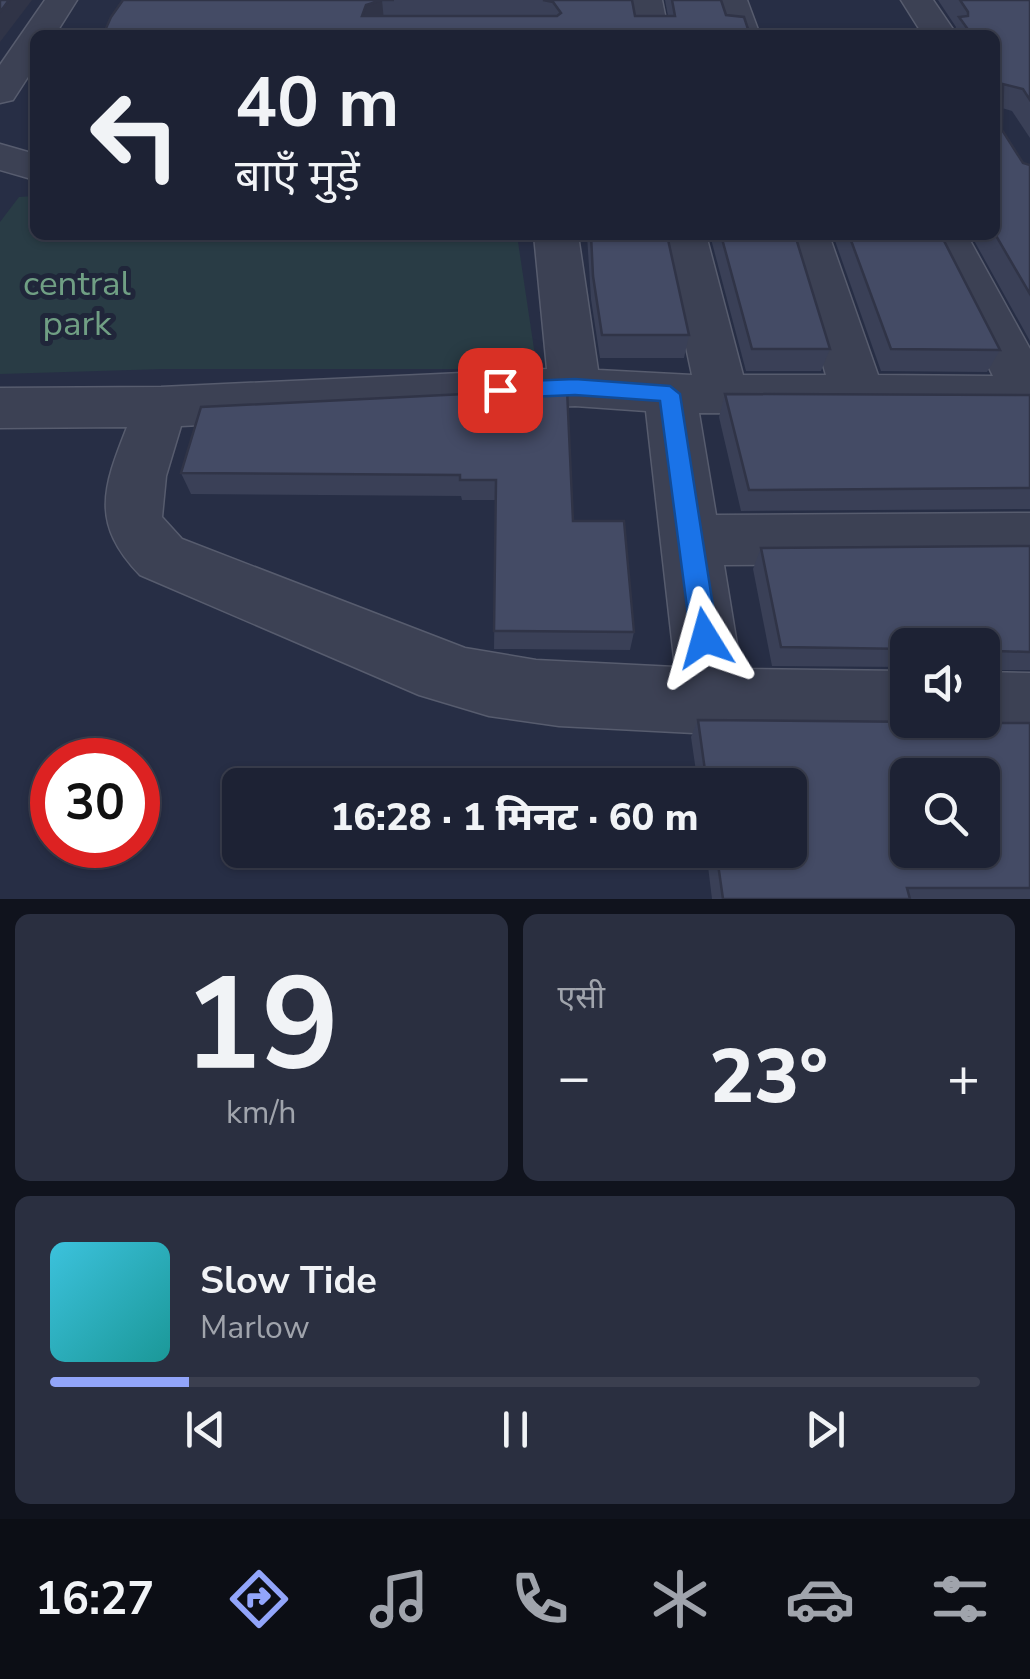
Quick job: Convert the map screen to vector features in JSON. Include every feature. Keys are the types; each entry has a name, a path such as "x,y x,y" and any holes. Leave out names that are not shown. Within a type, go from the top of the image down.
{"street":[{"path":"41,30 62,0"},
{"path":"646,0 651,30"},
{"path":"732,0 741,30"},
{"path":"917,0 937,30"},
{"path":"0,92 30,46"},
{"path":"557,240 575,387"},
{"path":"684,240 696,394 691,540 713,702"},
{"path":"809,240 858,394"},
{"path":"0,408 161,407 575,387 696,394 1029,395 948,240"},
{"path":"161,407 134,496 134,519 142,536 161,557 485,687 713,702 890,704"},
{"path":"691,540 1030,538"},
{"path":"1000,704 1030,705"}],"green space":[{"name":"central park","path":"30,196 30,240 518,240 537,369 164,369 0,374 0,222 19,197"}],"building":[{"path":"123,0 382,0 366,5 362,16 557,16 561,13 553,2 543,0 632,0 635,16 675,16 672,0 721,0 726,15 744,17 748,30 105,30"},
{"path":"960,0 1030,0 1030,100 1023,89 1003,84 1002,130 1023,163 1030,165 1030,294 998,240 1000,30 968,30 959,17 968,16"},
{"path":"591,240 668,240 689,335 602,335"},
{"path":"722,240 797,240 830,349 752,349"},
{"path":"851,240 944,240 1000,350 891,349"},
{"path":"567,389 573,521 624,521 634,632 494,631 496,480 460,480 460,475 181,473 201,407"},
{"path":"725,394 1030,395 1030,488 749,490"},
{"path":"1030,546 1030,652 1000,651 1000,628 890,628 890,649 781,647 761,548"},
{"path":"698,720 890,722 890,738 1000,738 1000,723 1030,723 1030,888 907,888 910,899 723,899 719,868 807,868 807,768 705,768"}],"route":[{"path":"500,390 575,387 670,394 705,638"}]}
